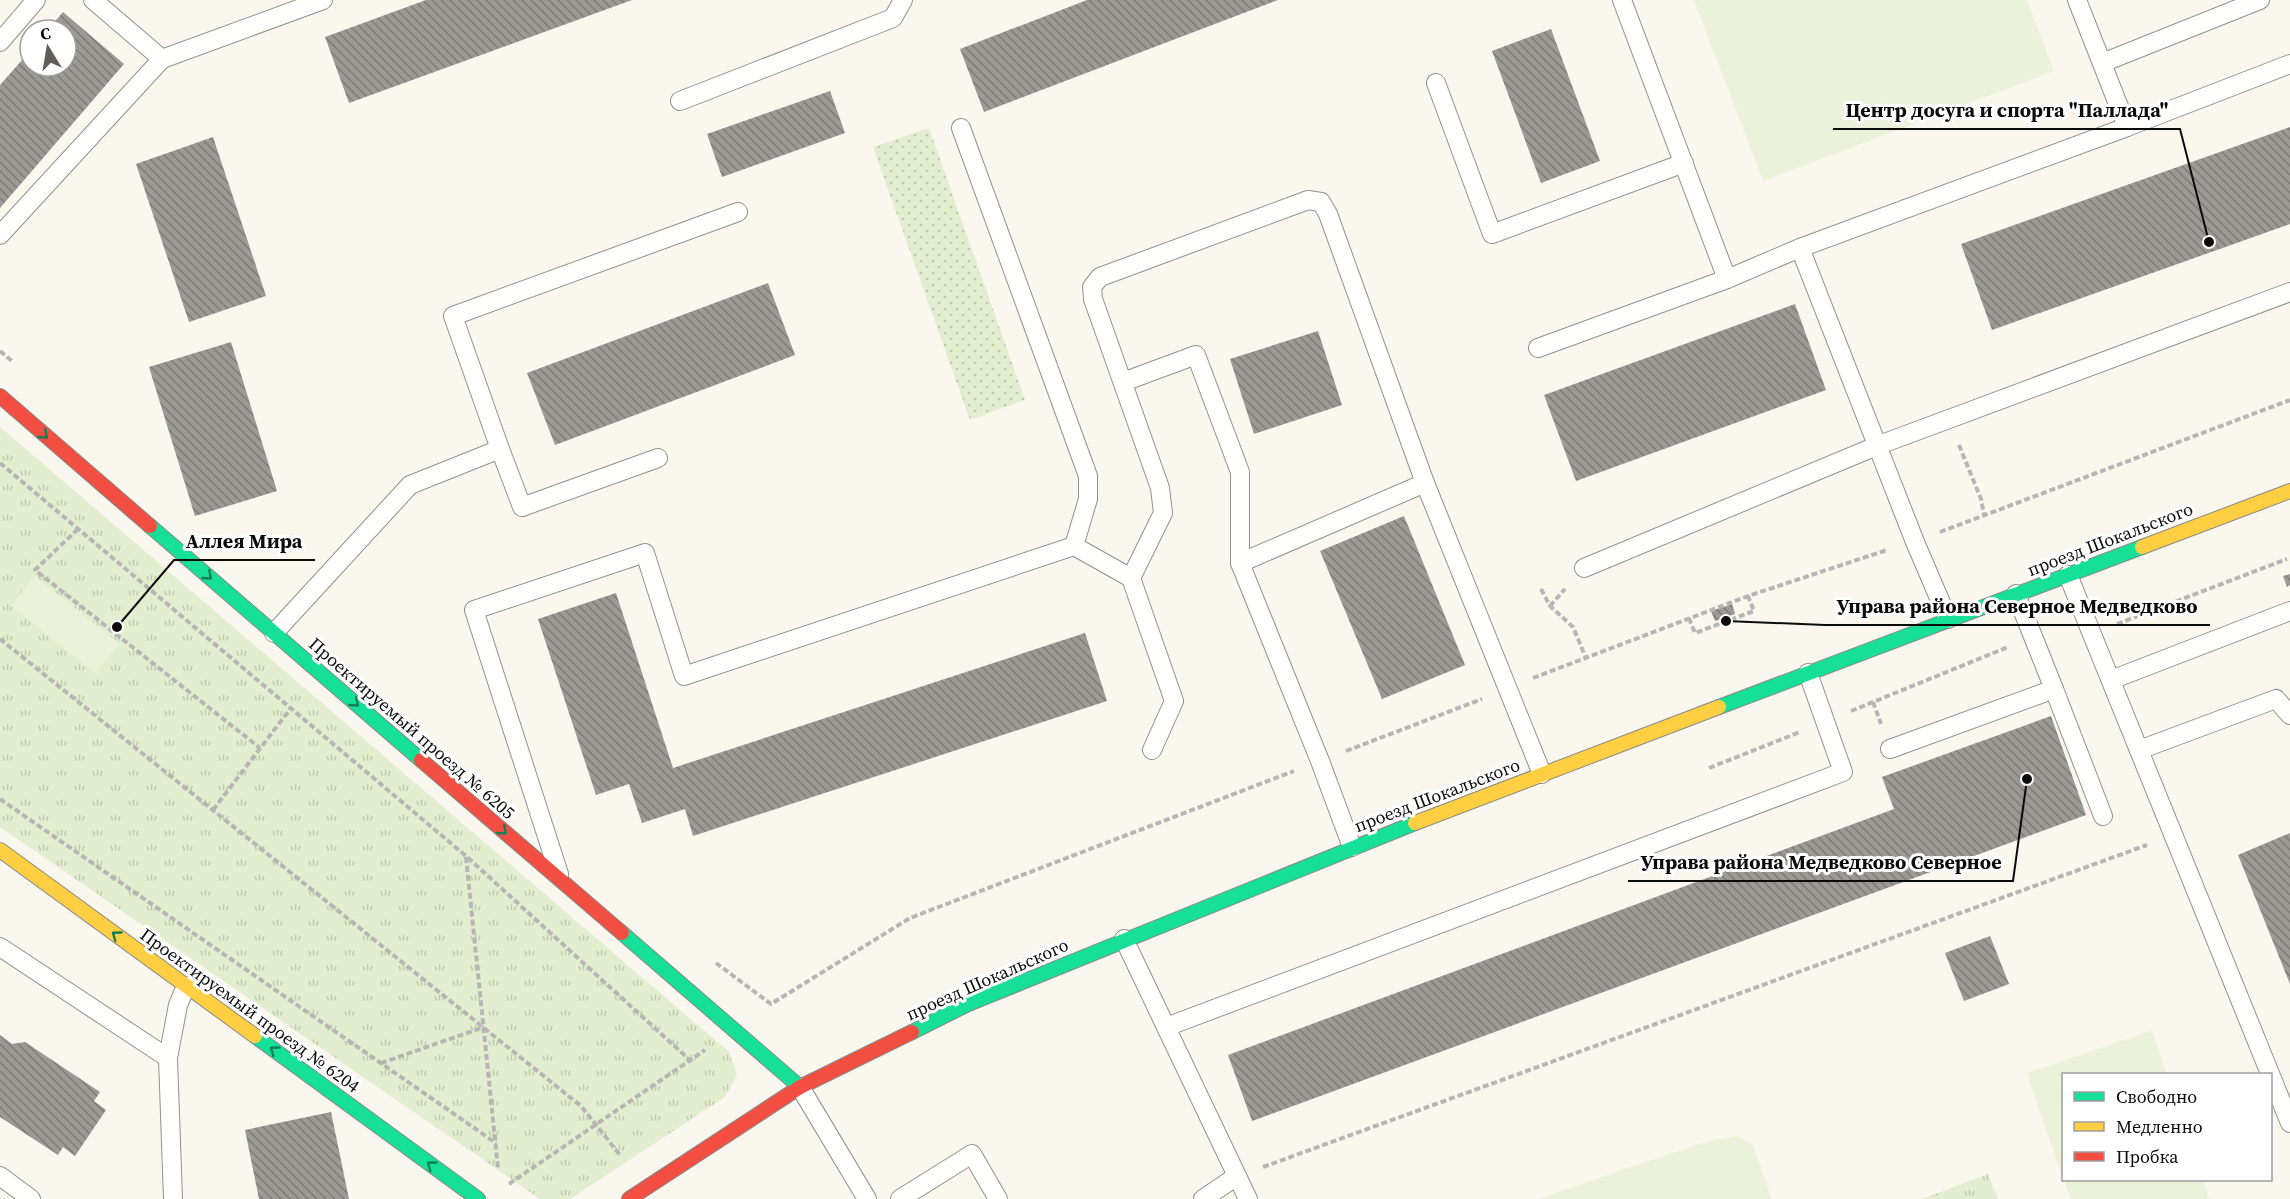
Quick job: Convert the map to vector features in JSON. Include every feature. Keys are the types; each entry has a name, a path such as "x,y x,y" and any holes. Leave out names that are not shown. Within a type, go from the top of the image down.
{"street":[{"name":"Проектируемый проезд № 6205","path":"0,396 800,1087"},
{"name":"проезд Шокальского","path":"629,1199 800,1087 968,1004 1352,847 2290,491"},
{"name":"Проектируемый проезд № 6204","path":"0,850 478,1199"}],"lane":[{"path":"0,42 36,0"},
{"path":"93,0 162,58"},
{"path":"0,235 162,58 323,0"},
{"path":"680,101 893,18 903,0"},
{"path":"1622,0 1727,279"},
{"path":"2077,0 2127,127"},
{"path":"2102,63 2260,0"},
{"path":"1538,348 1727,279 1800,248 2290,64"},
{"path":"1436,83 1492,234 1684,163"},
{"path":"961,128 1088,476 1088,498 1074,546"},
{"path":"1131,578 1163,513 1160,488 1093,299 1092,287 1100,278 1308,200 1321,202 1328,214 1425,483 1542,774"},
{"path":"658,458 522,507 453,316 738,212"},
{"path":"1800,248 1915,542 1948,619"},
{"path":"1584,568 1879,446 2290,292"},
{"path":"1123,382 1196,355 1240,472 1240,563 1352,847"},
{"path":"274,633 410,485 500,449"},
{"path":"1240,563 1425,483"},
{"path":"562,881 474,610 645,553 684,676 1074,546 1131,578 1174,700 1152,750"},
{"path":"2068,575 2270,1073"},
{"path":"2016,594 2103,816"},
{"path":"2111,680 2290,610"},
{"path":"1166,1027 1843,772 1808,673"},
{"path":"1890,749 2054,689"},
{"path":"2139,750 2276,699 2290,715"},
{"path":"1124,939 1248,1199"},
{"path":"0,947 168,1058"},
{"path":"173,1199 168,1058 178,1005 186,986"},
{"path":"2272,1078 2290,1123"},
{"path":"800,1087 867,1199"},
{"path":"900,1199 972,1154 998,1199"},
{"path":"0,1176 31,1199"},
{"path":"1203,1199 1237,1176"}],"path":[{"path":"0,351 18,366"},
{"path":"706,956 771,1004 910,918 1689,618 1748,596 1915,542 2290,400"},
{"path":"1966,460 1984,514"},
{"path":"0,463 466,856 692,1062"},
{"path":"78,529 35,570 260,748"},
{"path":"2092,633 2287,559"},
{"path":"1542,589 1550,606 1573,627 1586,658"},
{"path":"1689,618 1695,633 1754,611 1748,596"},
{"path":"1840,715 2033,637"},
{"path":"0,639 582,1106 620,1155"},
{"path":"213,810 291,708"},
{"path":"1709,768 1807,728"},
{"path":"0,799 496,1143"},
{"path":"1237,1176 2174,835"},
{"path":"466,856 500,1178"},
{"path":"381,1063 484,1027"},
{"path":"501,1190 596,1124 692,1062 713,1043"}],"green space":[{"path":"1694,0 2027,0 2054,71 1763,181"},
{"path":"929,128 1025,400 970,420 873,147"},
{"path":"0,427 729,1052 737,1075 725,1097 570,1199 540,1199 0,827"},
{"path":"35,576 120,644 95,673 11,606"},
{"path":"2152,1031 2167,1073 2062,1073 2062,1176 2027,1073"},
{"path":"1737,1136 1753,1145 1772,1199 1538,1199 1711,1140"},
{"path":"1988,1174 1998,1199 1922,1199"},
{"path":"2064,1181 2203,1181 2209,1199 2071,1199"}],"building":[{"path":"426,0 632,0 349,103 325,37"},
{"path":"1087,0 1278,0 984,112 960,49"},
{"path":"63,12 70,18 58,18"},
{"path":"78,25 124,64 0,208 0,85 18,65 18,78 78,78"},
{"path":"1551,29 1600,161 1541,183 1492,51"},
{"path":"830,91 845,133 722,177 707,134"},
{"path":"2290,127 2290,224 1992,330 1961,244"},
{"path":"213,137 266,296 189,322 136,164"},
{"path":"768,283 795,355 555,445 527,373"},
{"path":"1795,304 1826,390 1576,481 1544,395"},
{"path":"1318,331 1342,405 1254,434 1230,359"},
{"path":"231,342 277,491 195,516 149,367"},
{"path":"1404,516 1465,665 1382,699 1320,551"},
{"path":"2290,574 2290,585 2287,587 2283,576"},
{"path":"616,593 673,768 1085,633 1107,701 693,836 685,809 642,823 629,784 596,795 538,619"},
{"path":"1732,604 1735,614 1715,621 1711,611"},
{"path":"2051,716 2086,815 1252,1121 1228,1055 1894,809 1882,777"},
{"path":"2290,833 2290,984 2238,855"},
{"path":"1990,936 2009,984 1964,1001 1945,953"},
{"path":"0,1035 12,1044 25,1042 100,1092 94,1101 106,1110 75,1156 63,1147 58,1155 0,1117"},
{"path":"331,1112 349,1199 259,1199 245,1130"}],"traffic: fast":[{"path":"150,526 421,760"},
{"path":"1719,707 2142,547"},
{"path":"912,1032 968,1004 1415,823"},
{"path":"622,933 800,1087"},
{"path":"255,1036 478,1199"}],"traffic: slow":[{"path":"2142,547 2290,491"},
{"path":"1415,823 1719,707"},
{"path":"0,850 255,1036"}],"traffic: jam":[{"path":"0,396 150,526"},
{"path":"421,760 622,933"},
{"path":"629,1199 800,1087 912,1032"}],"place":[{"name":"Центр досуга и спорта \"Паллада\"","path":"2209,242"},
{"name":"Управа района Северное Медведково","path":"1726,621"},
{"name":"Аллея Мира","path":"117,627"},
{"name":"Управа района Медведково Северное","path":"2027,779"}]}
